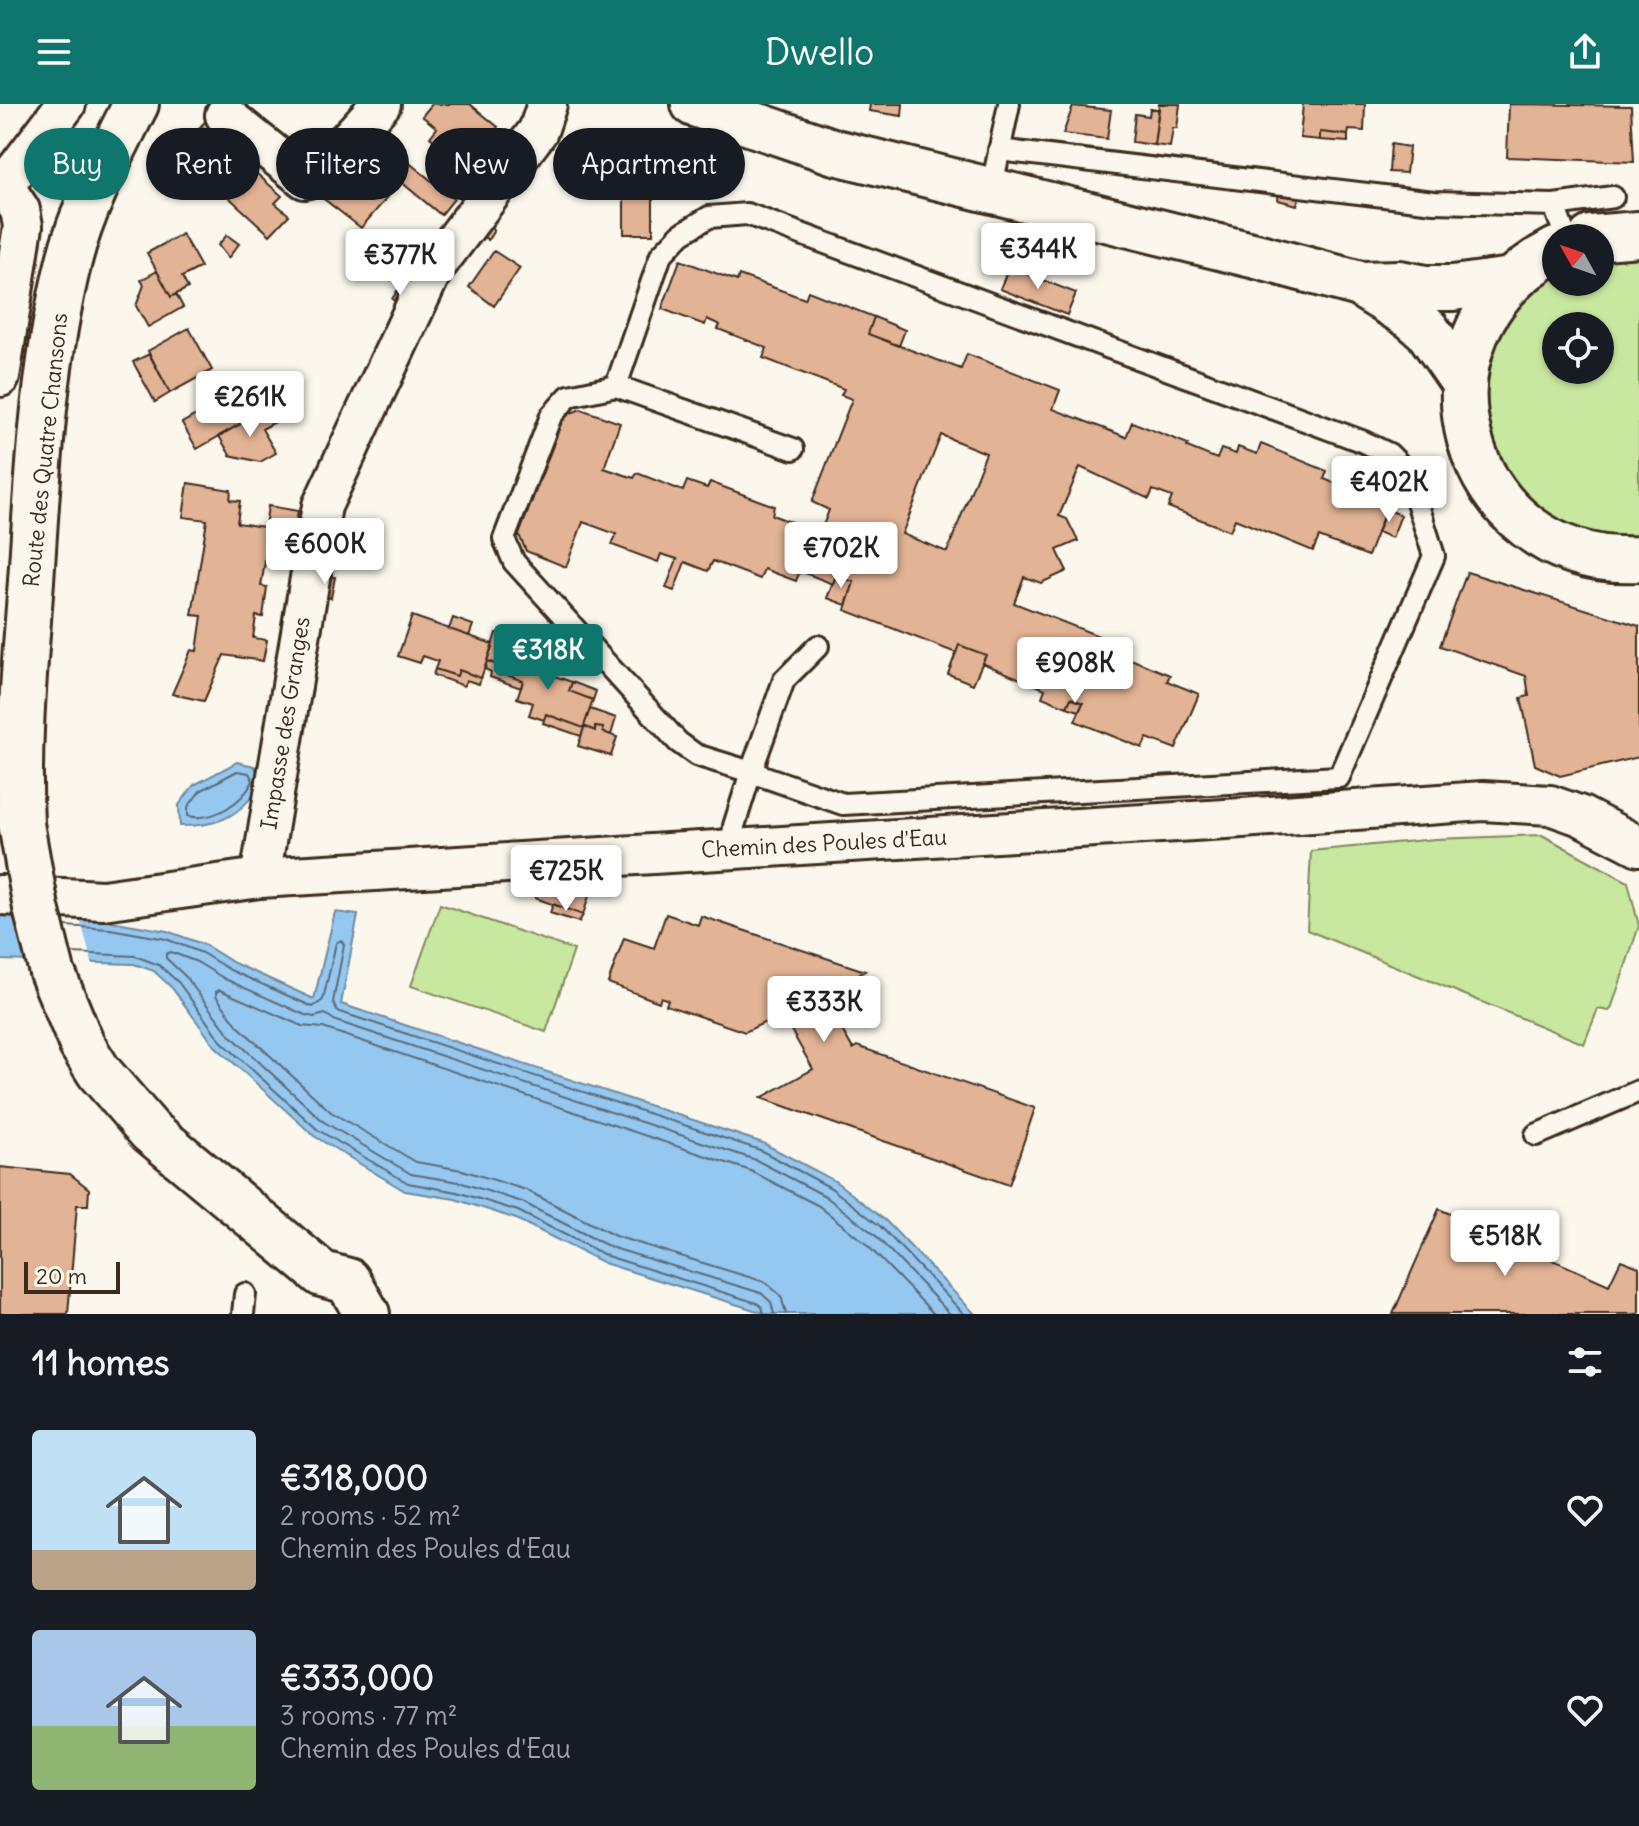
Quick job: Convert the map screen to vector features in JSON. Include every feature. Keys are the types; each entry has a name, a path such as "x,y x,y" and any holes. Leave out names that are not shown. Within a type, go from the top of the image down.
{"main road":[{"name":"Route des Quatre Chansons","path":"136,104 102,172 69,258 52,343 38,480 19,775 21,824 36,908 52,972 82,1045 99,1072 150,1131 322,1274 348,1281 367,1314"},
{"path":"694,104 835,152 995,170 1260,257 1360,284 1400,283 1426,288 1453,288 1512,280"},
{"path":"1614,236 1639,234"},
{"path":"1542,257 1512,280 1488,310 1471,344 1463,382 1464,419 1473,456 1491,489 1515,517 1545,540 1580,554 1617,560 1639,559"},
{"path":"1360,284 1427,330 1463,382"},
{"name":"Route des Quatre Chansons","path":"322,1274 328,1296 341,1314"}],"street":[{"path":"0,377 23,226 20,210 2,185 66,104"},
{"path":"225,115 305,179 348,140 381,104"},
{"name":"Impasse des Granges","path":"260,878 322,506 432,271 538,131 547,104"},
{"name":"Chemin des Poules d'Eau","path":"0,895 103,900 260,878 1483,801 1550,805 1581,816 1639,846"}],"lane":[{"path":"1009,104 995,170 1434,202 1554,205 1613,197"},
{"path":"1554,205 1561,224"},
{"path":"616,386 661,255 681,234 709,217 747,214 1364,442 1389,454 1408,473 1434,556 1339,777 843,804 696,755 678,742 514,562 504,539 551,416 569,396 616,386 793,449"},
{"path":"732,848 734,826 784,680 818,646"},
{"path":"1536,1135 1639,1091"}],"green space":[{"path":"1639,252 1639,540 1584,535 1542,511 1521,493 1504,471 1491,446 1483,420 1481,392 1484,363 1498,325 1542,280 1542,296 1614,296 1614,253"},
{"path":"1542,835 1628,882 1639,926 1611,1009 1598,1009 1584,1044 1307,930 1311,851 1435,839"},
{"path":"440,904 574,950 546,1032 411,986"}],"water":[{"path":"237,762 254,766 264,783 255,794 228,817 207,824 180,826 179,805 194,785"},
{"path":"335,912 358,915 341,1004 763,1143 835,1181 886,1221 975,1314 767,1314 604,1263 516,1219 455,1199 405,1191 314,1136 215,1046 172,988 154,971 134,964 0,960 0,913 111,921 167,931 205,945 234,963 314,999"}],"pier":[{"path":"13,910 79,915 93,966 26,964"}],"building":[{"path":"432,104 470,104 498,127 437,128 422,116"},
{"path":"870,104 903,104 902,116 869,111"},
{"path":"1159,104 1180,104 1177,128 1173,128 1170,147 1154,145"},
{"path":"1303,104 1365,104 1364,131 1349,130 1348,135 1320,132 1320,140 1300,138"},
{"path":"1509,104 1631,106 1634,162 1507,157"},
{"path":"1073,106 1111,110 1107,139 1063,134"},
{"path":"1150,109 1159,109 1154,145 1132,142 1135,114 1149,116"},
{"path":"214,112 229,124 225,128 201,126"},
{"path":"1320,132 1348,135 1348,142 1320,140"},
{"path":"1391,144 1409,147 1406,173 1389,172"},
{"path":"409,163 425,176 425,200 453,200 441,215 409,188"},
{"path":"260,177 276,191 278,200 275,203 289,215 270,235 232,200 260,200"},
{"path":"1279,192 1299,196 1297,205 1278,200"},
{"path":"325,200 385,200 361,228"},
{"path":"624,200 653,200 653,234 624,234"},
{"path":"484,222 494,230 488,240 477,232"},
{"path":"182,234 201,267 182,277 188,288 171,297 147,253"},
{"path":"227,235 239,244 228,258 218,245"},
{"path":"494,251 520,268 494,306 469,287"},
{"path":"680,260 737,281 739,275 805,299 808,291 874,317 868,334 961,369 967,354 1060,390 1053,409 1126,437 1132,422 1217,459 1221,449 1236,454 1238,447 1257,454 1261,444 1327,471 1324,479 1388,505 1368,556 1319,537 1313,551 1235,519 1230,531 1168,507 1172,497 1153,490 1149,499 1080,467 1059,516 1067,519 1078,541 1057,550 1067,571 1041,583 1024,577 1014,603 1109,640 1106,649 1170,675 1167,681 1199,694 1176,749 1147,738 1142,748 1075,721 1083,703 1071,698 1067,707 1042,697 1045,689 982,663 986,655 959,645 956,653 845,610 854,582 836,576 833,584 800,571 796,581 764,569 760,579 713,561 708,571 685,562 674,591 666,588 677,559 661,554 658,562 612,545 616,534 583,522 566,567 526,551 519,535 564,416 581,409 620,423 604,468 634,478 637,473 683,491 687,481 707,488 710,482 774,506 772,515 820,533 829,510 812,502 852,399 841,395 844,389 763,358 767,348 718,329 720,325 707,319 705,325 662,309","holes":["941,435 986,453 947,552 902,534"]},
{"path":"411,261 425,272 415,284 401,274"},
{"path":"1009,267 1076,293 1067,315 1000,289"},
{"path":"157,271 171,297 176,294 183,307 148,327 136,306 144,285 141,280"},
{"path":"399,288 409,294 400,306 392,299"},
{"path":"874,317 905,330 899,346 868,334"},
{"path":"189,328 212,370 170,393 148,351"},
{"path":"149,354 170,393 155,402 133,362"},
{"path":"230,396 240,424 197,449 182,423"},
{"path":"267,409 275,422 262,429 276,453 260,462 230,455 219,436"},
{"path":"188,483 231,490 230,500 240,501 237,523 265,527 268,506 298,511 294,532 276,529 274,545 268,544 261,586 267,587 263,617 256,616 253,638 267,640 263,661 224,655 204,701 172,694 191,650 197,651 202,616 192,615 207,520 183,517"},
{"path":"1386,509 1401,515 1392,538 1377,532"},
{"path":"1467,572 1639,626 1639,757 1560,776 1535,765 1521,698 1529,696 1526,676 1440,646"},
{"path":"319,575 335,577 331,598 315,595"},
{"path":"836,576 854,582 846,605 827,598"},
{"path":"412,616 493,644 481,678 459,670 457,676 435,669 438,661 423,656 420,663 398,656"},
{"path":"453,618 473,625 469,636 449,629"},
{"path":"526,629 543,635 539,648 522,642"},
{"path":"496,633 539,648 532,668 572,682 569,691 593,700 584,726 595,731 595,727 603,728 603,732 617,737 611,756 578,746 584,728 546,714 544,720 529,715 533,703 517,698 523,681 504,674 506,668 487,661"},
{"path":"959,645 986,655 973,684 948,674"},
{"path":"487,661 506,668 504,674 523,681 521,688 490,677 491,672 485,669"},
{"path":"435,669 457,676 459,670 481,678 479,684 466,680 464,686 433,675"},
{"path":"572,682 596,691 593,700 569,691"},
{"path":"1071,698 1083,703 1079,711 1067,707"},
{"path":"590,709 616,718 611,735 603,732 603,728 595,727 595,731 584,726"},
{"path":"546,714 584,728 581,736 543,723"},
{"path":"595,877 583,915 535,898 535,881"},
{"path":"553,904 583,915 579,922 550,913"},
{"path":"666,914 698,925 701,916 865,971 856,976 859,980 824,999 853,1049 857,1046 1035,1108 1009,1185 761,1098 813,1069 782,1014 745,1032 666,1005 668,1000 661,997 659,1002 608,983 624,938 654,948"},
{"path":"0,1167 70,1174 89,1189 88,1205 77,1205 68,1314 0,1314"},
{"path":"1439,1209 1609,1285 1621,1260 1639,1267 1639,1314 1393,1314"}]}
